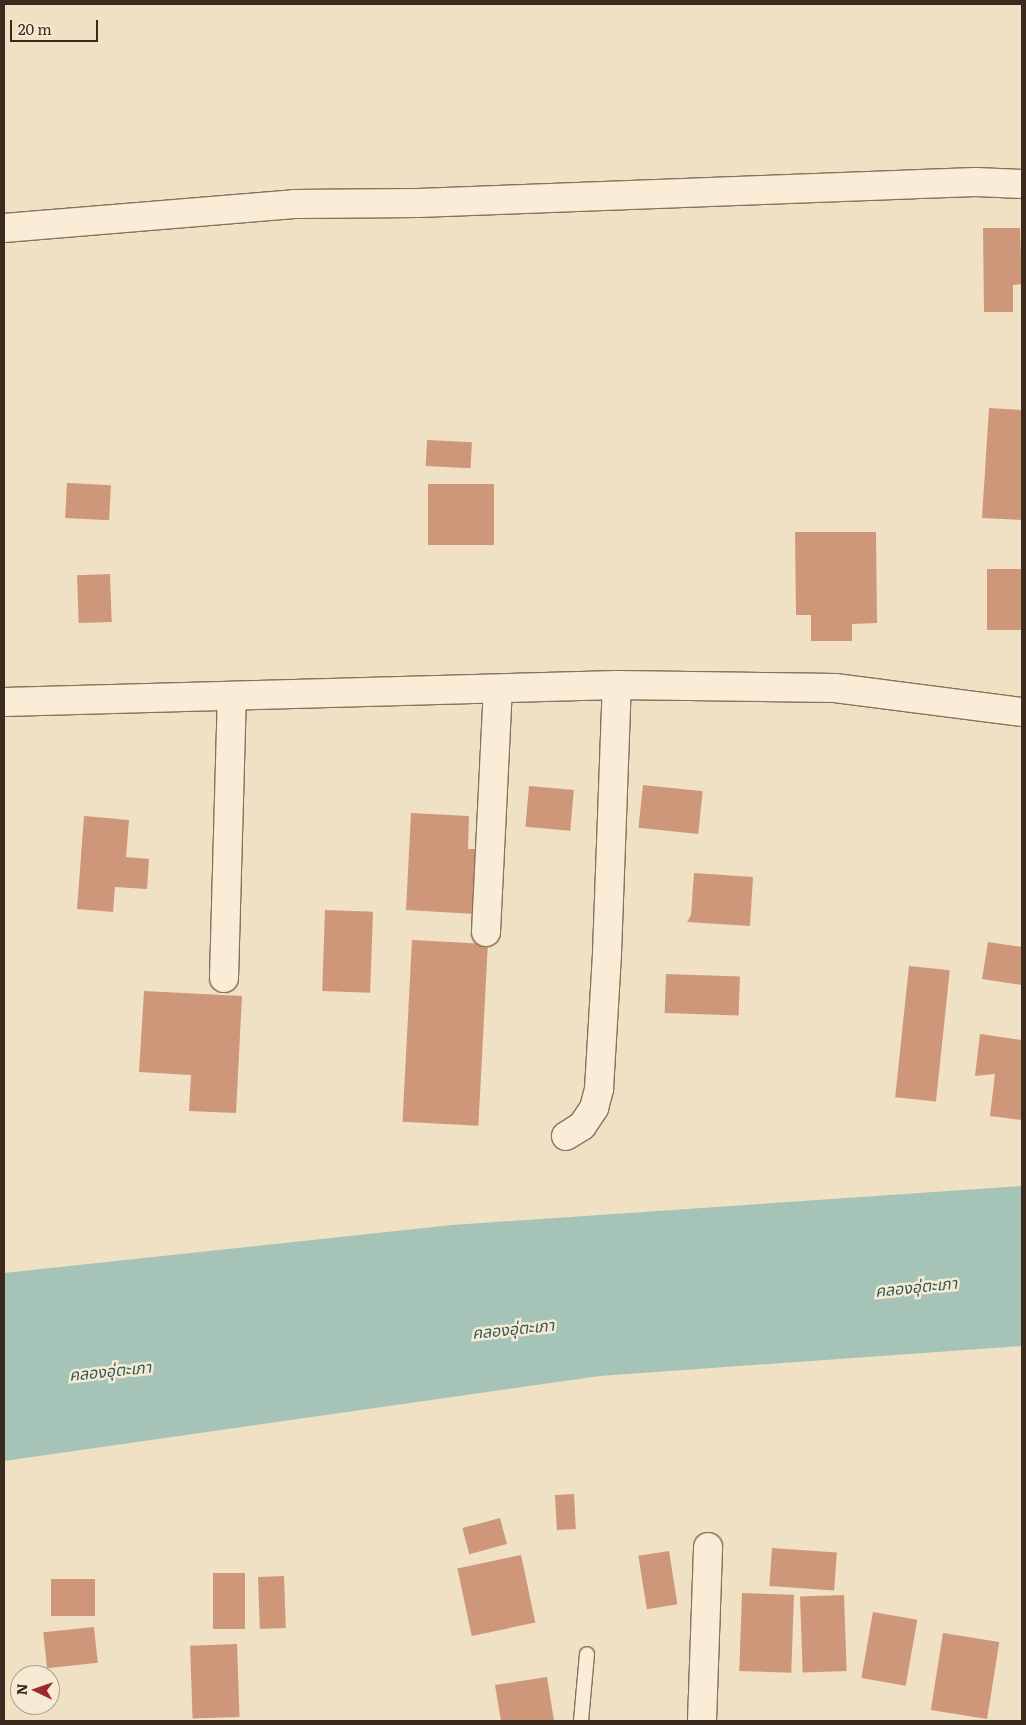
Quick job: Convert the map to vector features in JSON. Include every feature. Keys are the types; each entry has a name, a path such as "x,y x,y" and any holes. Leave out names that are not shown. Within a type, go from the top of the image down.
{"street":[{"path":"4,228 294,204 418,203 976,182 1022,184"},
{"path":"566,1136 582,1126 594,1108 599,1089 607,953 617,685"},
{"path":"4,702 617,685 835,688 1022,712"},
{"path":"486,932 498,689"},
{"path":"224,978 232,697"},
{"path":"702,1721 708,1547"}],"lane":[{"path":"581,1721 586,1654"}],"water":[{"name":"คลองอุ่ตะเภา","path":"1022,1186 1022,1346 600,1376 4,1461 4,1273 452,1225"}],"building":[{"path":"983,228 1020,228 1022,284 1013,285 1013,312 984,312"},
{"path":"989,408 1022,410 1022,520 982,518"},
{"path":"427,440 472,442 471,468 426,466"},
{"path":"67,483 111,485 109,520 65,518"},
{"path":"428,484 494,484 494,545 428,545"},
{"path":"795,532 876,532 877,623 852,624 852,641 811,641 811,615 796,615"},
{"path":"987,569 1022,569 1022,630 987,630"},
{"path":"110,574 112,622 79,623 77,575"},
{"path":"643,785 703,791 698,834 639,828"},
{"path":"529,786 574,790 570,831 525,827"},
{"path":"411,813 469,816 468,849 479,849 476,914 406,910"},
{"path":"84,816 129,820 126,857 149,859 147,889 115,887 113,912 77,909"},
{"path":"694,873 753,877 750,926 687,922 691,915"},
{"path":"325,910 373,912 370,993 322,991"},
{"path":"412,940 488,944 478,1126 402,1122"},
{"path":"988,942 1022,947 1022,985 982,979"},
{"path":"909,966 950,970 936,1102 895,1097"},
{"path":"666,974 740,977 739,1016 665,1013"},
{"path":"144,991 242,996 236,1113 189,1111 191,1075 139,1072"},
{"path":"980,1034 1022,1040 1022,1120 990,1116 995,1074 975,1076"},
{"path":"574,1494 576,1529 557,1530 555,1495"},
{"path":"500,1518 507,1544 469,1554 462,1528"},
{"path":"772,1548 837,1553 834,1590 769,1586"},
{"path":"669,1551 677,1604 647,1609 638,1556"},
{"path":"521,1555 535,1622 472,1636 457,1569"},
{"path":"213,1573 245,1573 245,1629 213,1629"},
{"path":"284,1576 286,1628 260,1629 258,1577"},
{"path":"51,1579 95,1579 95,1616 51,1616"},
{"path":"742,1593 794,1595 791,1673 739,1671"},
{"path":"844,1595 847,1671 803,1672 800,1597"},
{"path":"873,1612 917,1620 906,1686 861,1678"},
{"path":"94,1627 98,1663 60,1667 60,1665 47,1665 43,1632"},
{"path":"943,1633 999,1642 987,1719 931,1710"},
{"path":"237,1644 240,1717 193,1719 190,1646"},
{"path":"547,1677 554,1721 501,1721 495,1685"}]}
